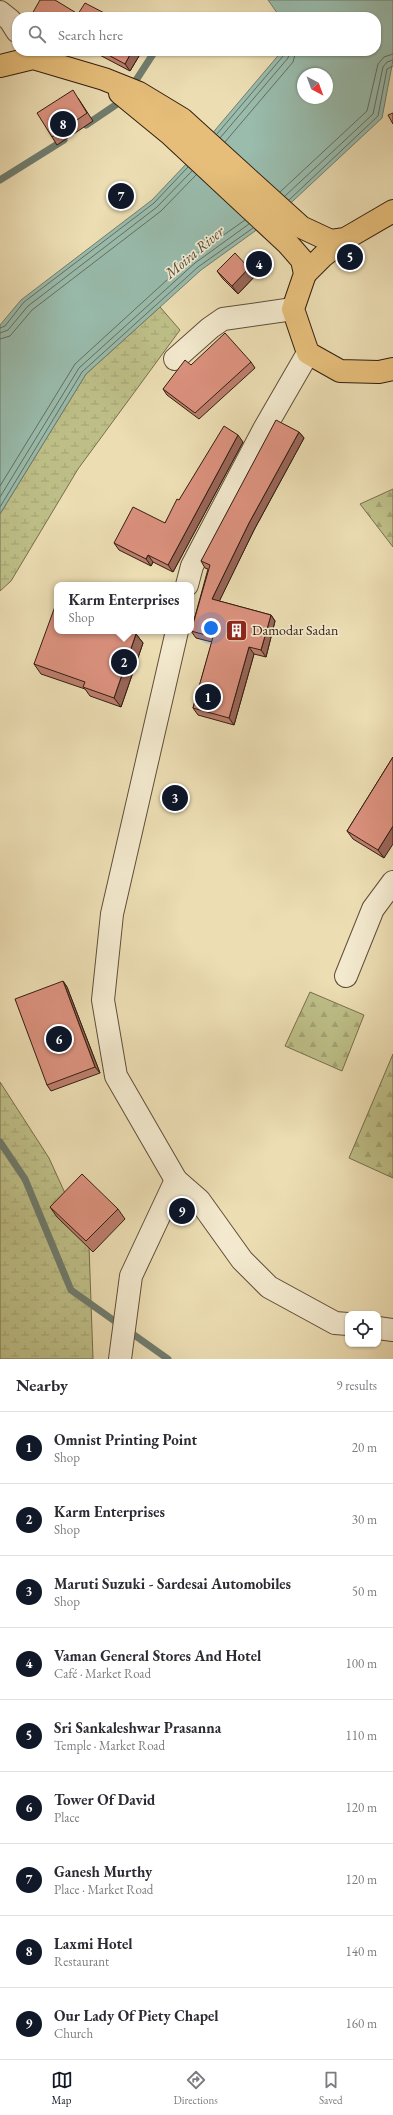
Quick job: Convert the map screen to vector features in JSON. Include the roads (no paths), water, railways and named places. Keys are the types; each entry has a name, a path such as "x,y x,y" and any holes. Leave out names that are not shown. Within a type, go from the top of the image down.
{"main road":[{"path":"0,66 26,56"},
{"path":"37,56 104,79 139,93 176,126 301,227 331,241 345,239"},
{"path":"176,126 302,260 305,274"},
{"path":"393,211 345,239 322,256 305,274 293,309 308,353 340,371 379,372 393,369"}],"street":[{"path":"0,12 12,23"},
{"path":"175,359 210,328 223,319 293,309"},
{"path":"188,582 192,566 263,431 308,353"},
{"path":"176,634 112,914 103,1000 116,1076 176,1180 199,1200 238,1254 270,1286 335,1323 345,1324"},
{"path":"346,976 373,909 393,882"},
{"path":"120,1359 131,1276 176,1180"},
{"path":"381,1328 393,1330"}],"water":[{"name":"Moira River","path":"268,0 393,0 393,60 382,118 280,213 201,270 86,374 0,514 0,325 21,300 152,200 188,162 278,56 381,56 381,12 276,12"}],"waterway":[{"path":"131,88 152,56"},
{"path":"86,125 123,100"},
{"path":"0,180 64,140"},
{"path":"0,1142 25,1179 71,1290 168,1359"}],"place":[{"name":"Laxmi Hotel","path":"63,124"},
{"name":"Ganesh Murthy","path":"121,196"},
{"name":"Sri Sankaleshwar Prasanna","path":"350,257"},
{"name":"Vaman General Stores And Hotel","path":"259,264"},
{"name":"Damodar Sadan","path":"236,630"},
{"name":"Karm Enterprises","path":"124,662"},
{"name":"Omnist Printing Point","path":"208,697"},
{"name":"Maruti Suzuki - Sardesai Automobiles","path":"175,798"},
{"name":"Tower Of David","path":"59,1039"},
{"name":"Our Lady Of Piety Chapel","path":"182,1211"}]}
